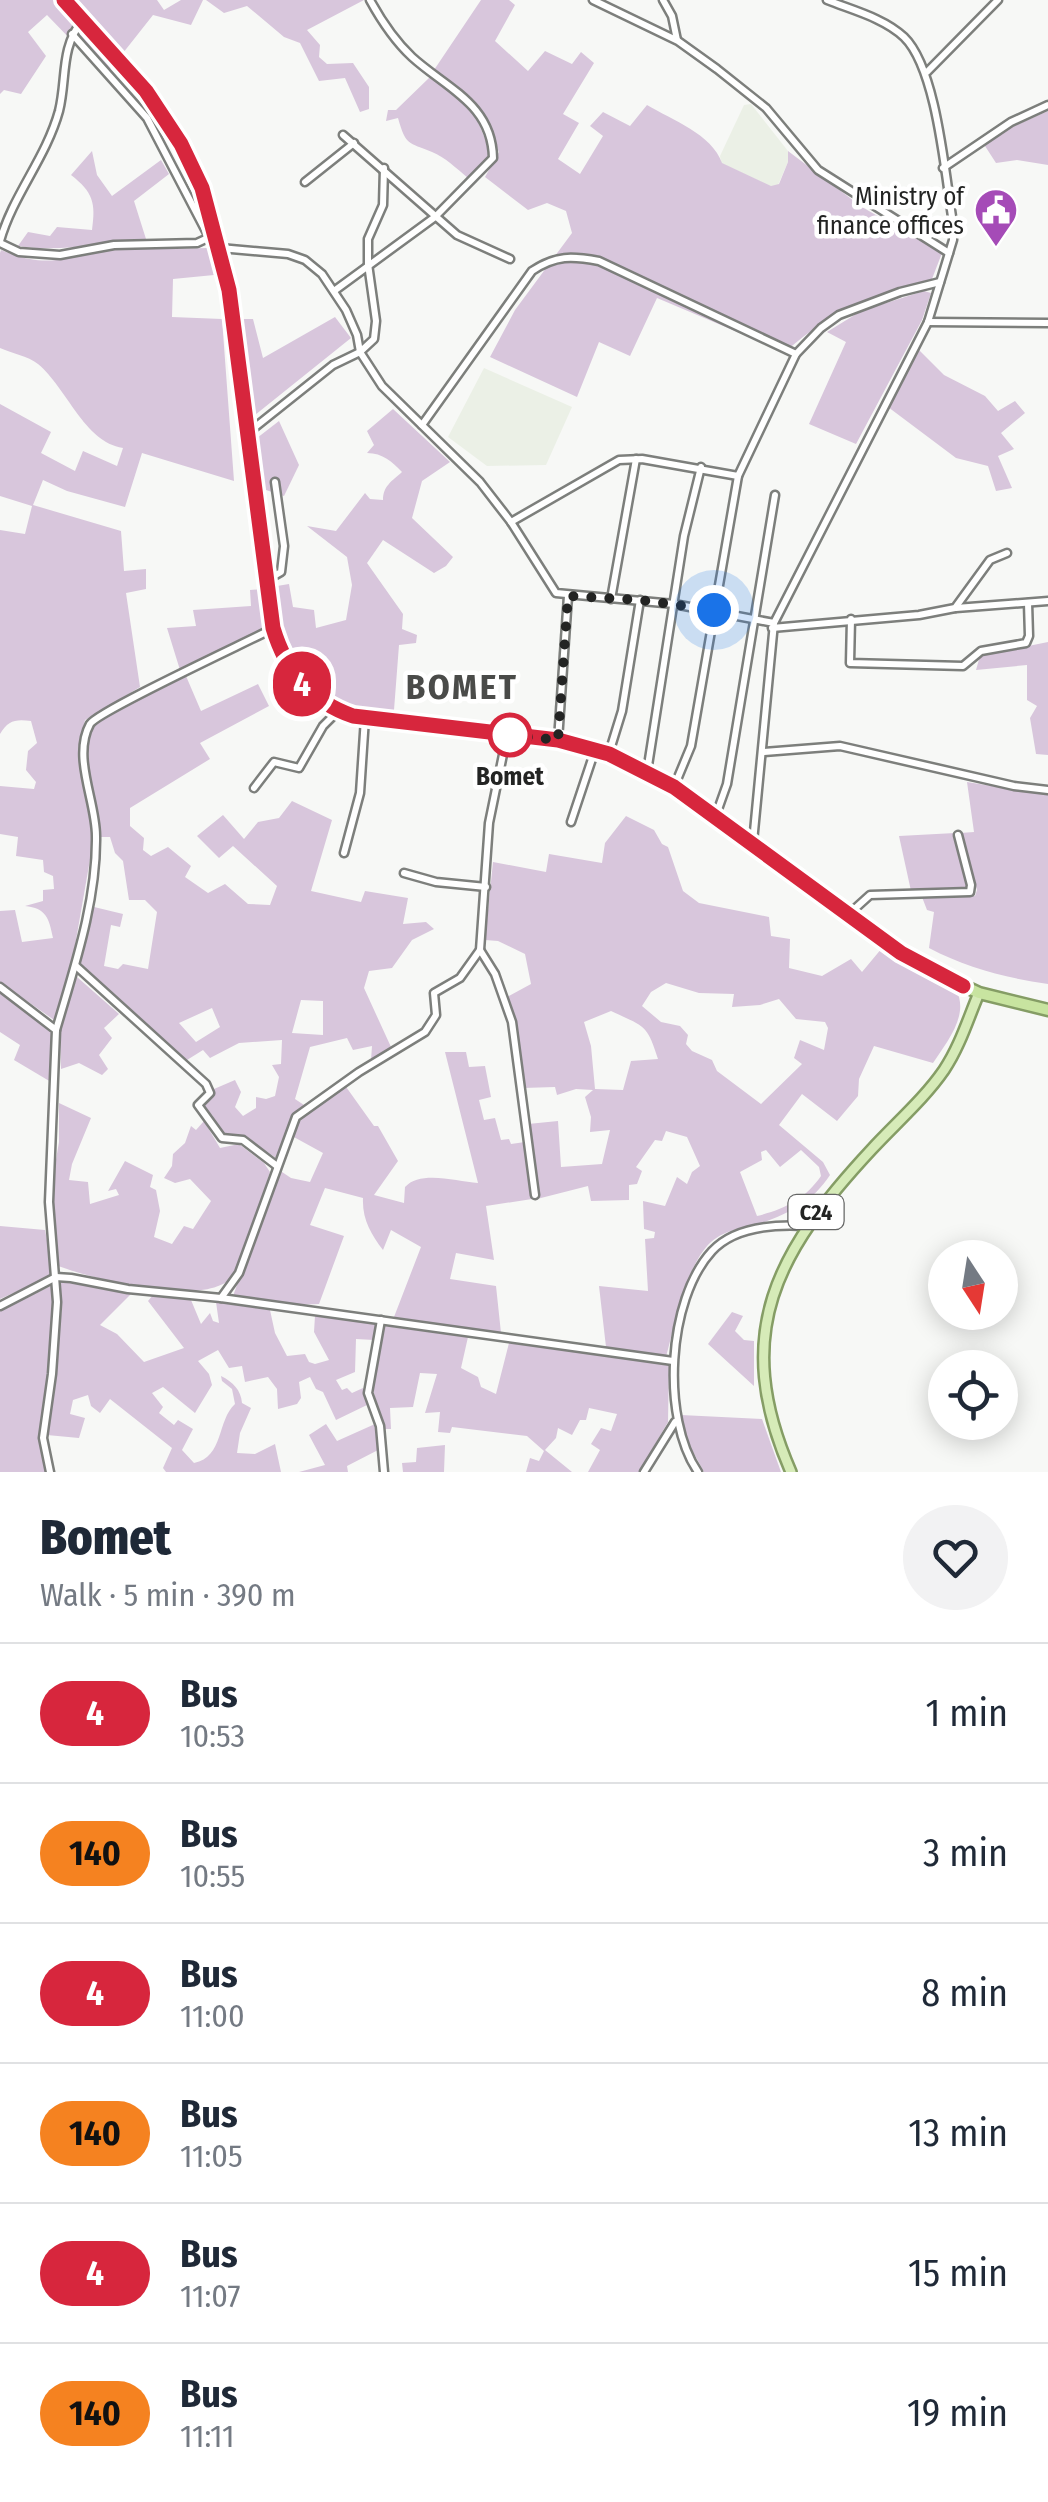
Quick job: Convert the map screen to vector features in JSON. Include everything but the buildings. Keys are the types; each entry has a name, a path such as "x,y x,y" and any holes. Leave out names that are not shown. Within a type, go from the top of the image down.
{"highway":[{"path":"64,0 146,91 175,133 202,188 249,432 273,628 284,657 304,686 338,710 365,718 558,740 609,754 674,787 716,815 901,953 979,993 1048,1010"}],"main road":[{"name":"C24","path":"790,1472 770,1414 764,1344 774,1290 806,1226 940,1074 962,1036 979,993"}],"street":[{"path":"334,291 435,217 490,164 493,148 472,103 408,53 387,30 370,0"},
{"path":"593,0 678,42 766,108 818,170 949,253"},
{"path":"663,0 672,16 678,42"},
{"path":"753,842 773,625 928,322 949,253 953,223 927,72 913,47 897,31 827,0"},
{"path":"927,72 998,0"},
{"path":"83,20 65,53 64,88 50,139 12,208 0,242 18,252 60,256 114,245 215,240 298,257 313,265 354,324 360,352 382,386 474,476 511,522 553,590 568,596 714,610 773,625 1048,601"},
{"path":"72,34 118,82 160,138 185,193 215,240"},
{"path":"943,168 1011,122 1048,105"},
{"path":"160,138 175,133"},
{"path":"343,134 435,217 470,242 510,259"},
{"path":"306,182 354,143"},
{"path":"249,432 333,365 360,352 376,335 368,239 383,205 384,168"},
{"path":"185,193 202,188"},
{"path":"422,425 532,270 550,259 570,256 599,261 796,354"},
{"path":"674,787 691,746 738,476 796,354 839,314 940,282"},
{"path":"928,322 1048,323"},
{"path":"511,522 619,460 636,459 738,476"},
{"path":"612,599 636,459"},
{"path":"647,773 684,536 701,468"},
{"path":"267,580 281,572 284,559 275,482"},
{"path":"716,815 727,784 774,495"},
{"path":"955,608 990,560 1006,553"},
{"path":"558,740 568,596"},
{"path":"609,754 622,711 640,600"},
{"path":"851,620 850,663 963,666 981,651 1026,643 1030,636 1028,603"},
{"path":"50,1472 43,1438 52,1374 56,1277 49,1202 56,1030 76,966 96,842 83,754 90,724 273,628"},
{"path":"254,788 274,762 299,768 323,726 338,710"},
{"path":"344,853 360,793 365,718"},
{"path":"221,1298 239,1273 299,1113 425,1032 436,1015 434,993 460,978 480,950 489,823 507,735"},
{"path":"764,752 840,746 998,783 1048,790"},
{"path":"571,822 596,749"},
{"path":"848,915 870,894 970,892 958,835"},
{"path":"404,873 436,882 486,887"},
{"path":"480,950 495,974 512,1022 535,1195"},
{"path":"76,966 206,1084 210,1093 198,1105 223,1139 243,1140 277,1166"},
{"path":"0,986 56,1030"},
{"path":"698,1472 686,1453 676,1421 673,1361 676,1334 692,1287 713,1250 728,1240 770,1224 806,1226"},
{"path":"0,1306 56,1277 673,1361"},
{"path":"382,1320 368,1393 380,1426 384,1472"},
{"path":"644,1472 676,1421"}],"shaded area":[{"path":"0,0 59,0 116,62 105,75 47,15 28,32 46,56 21,94 4,90 0,94"},
{"path":"73,0 157,0 164,10 181,0 203,0 191,25 153,15 123,53"},
{"path":"206,0 364,0 307,30 320,45 319,57 327,64 353,63 369,87 369,109 360,112 345,78 319,81 300,43 284,37 247,6 224,13"},
{"path":"481,0 509,0 515,5 495,41 528,71 545,51 572,64 581,52 594,63 563,114 579,123 558,159 580,174 603,136 590,126 603,112 630,126 647,105 700,136 722,163 771,186 779,184 788,151 862,207 942,253 932,279 837,314 785,352 657,298 630,356 599,342 577,397 490,357 515,310 572,233 566,211 547,203 528,210 485,177 499,152 487,123 468,97 434,70"},
{"path":"430,77 471,105 490,151 490,160 468,178 442,157 409,142 398,118 386,121 388,110 396,110"},
{"path":"751,104 788,151 788,162 778,185 772,187 721,163 720,156 744,105"},
{"path":"1048,111 1048,165 1017,160 996,163 985,146 1003,131"},
{"path":"92,151 97,175 112,196 161,160 169,174 134,201 146,239 66,248 18,246 28,232 50,236 57,227 92,230 91,199 71,175"},
{"path":"208,248 214,275 173,279 172,317 222,319 234,481 142,453 125,507 43,480 33,505 121,531 124,571 146,569 146,589 126,593 140,687 85,720 79,752 91,815 92,848 72,963 54,1020 0,982 0,911 15,910 22,942 53,938 45,915 25,906 43,901 43,890 54,889 53,876 44,872 43,860 16,856 18,837 0,834 0,786 34,789 36,782 26,770 28,751 37,743 31,721 13,722 0,734 0,530 25,534 32,506 0,496 0,404 51,432 41,453 75,471 83,451 117,466 123,448 97,436 38,364 0,348 0,253 1,250 46,261 115,250"},
{"path":"924,291 931,293 922,320 856,444 809,424 846,342 827,332 861,311"},
{"path":"335,317 351,338 255,415 238,319 253,319 263,358"},
{"path":"919,350 944,375 985,396 998,411 1015,401 1025,413 1001,433 1014,449 998,456 1012,488 996,491 988,466 956,458 888,407"},
{"path":"484,368 572,407 546,465 487,466 448,437"},
{"path":"393,409 450,462 422,481 412,518 453,557 434,573 383,540 367,563 403,614 402,629 417,635 416,643 399,645 394,710 378,710 337,698 293,659 289,661 278,629 271,587 289,584 293,607 314,610 316,628 346,620 352,585 347,557 307,526 336,531 365,493 370,499 383,500 386,487 402,472 382,456 367,453 374,445 367,431"},
{"path":"279,421 299,465 284,496 263,489 257,438"},
{"path":"262,589 267,628 180,670 167,628 196,626 193,610 251,606 250,590"},
{"path":"1048,642 1048,755 1036,754 1030,718 1037,706 1027,700 1027,665 976,670 980,656"},
{"path":"186,676 201,711 258,684 269,706 200,743 210,759 130,808 130,826 144,838 143,850 151,856 168,847 191,866 185,877 208,893 225,884 248,904 270,905 277,886 233,846 219,858 197,836 223,815 244,839 258,822 279,818 292,801 332,820 311,891 361,902 365,891 408,898 403,924 426,922 434,929 412,940 392,968 369,971 364,988 391,1047 371,1060 372,1046 353,1050 347,1038 310,1047 295,1099 304,1105 292,1116 276,1158 242,1135 225,1136 212,1115 200,1105 213,1095 214,1089 235,1080 241,1092 235,1107 243,1116 256,1108 256,1097 275,1096 279,1077 272,1065 281,1064 282,1040 239,1043 210,1058 203,1050 187,1060 78,965 90,906 123,914 120,927 111,925 104,966 118,969 123,964 148,969 157,912 145,900 129,900 123,861 115,853 110,837 101,837 87,746 98,720 168,681","holes":["301,1000 323,1001 323,1035 292,1033","212,1008 220,1027 196,1042 179,1023"]},
{"path":"967,782 1048,795 1048,984 987,971 929,948 934,912 927,910 922,897 975,896 977,890 960,833 974,832"},
{"path":"626,816 654,830 668,847 683,891 699,903 769,917 771,936 790,939 789,968 822,976 851,959 862,972 882,948 956,990 960,999 955,1028 933,1063 874,1046 859,1079 858,1096 837,1121 802,1094 779,1125 823,1162 830,1175 817,1192 792,1210 711,1242 688,1280 666,1357 606,1347 599,1286 648,1291 645,1239 654,1238 655,1232 644,1229 643,1201 665,1206 677,1177 687,1184 700,1166 687,1137 666,1131 662,1141 655,1140 636,1167 642,1171 637,1184 629,1185 629,1200 591,1201 588,1186 537,1199 528,1124 558,1121 561,1167 602,1164 610,1130 590,1132 591,1117 585,1097 593,1090 576,1089 557,1095 555,1087 523,1088 515,1022 507,997 531,984 525,954 498,941 485,940 493,862 546,872 549,854 602,863 605,843","holes":["666,983 699,993 734,994 732,1007 779,999 796,1019 825,1022 828,1028 824,1050 800,1040 794,1058 802,1064 761,1104 717,1071 712,1060 692,1051 686,1044 688,1035 680,1026 661,1022 642,1006 651,992","611,1011 631,1020 647,1033 658,1059 631,1061 623,1090 595,1089 591,1046 584,1022","766,1150 780,1167 801,1150 819,1167 821,1176 794,1202 757,1216 740,1172 762,1160 761,1152"]},
{"path":"955,833 967,890 911,891 899,836"},
{"path":"77,977 119,1014 104,1028 112,1038 99,1055 108,1069 102,1075 79,1063 61,1069 60,1030"},
{"path":"0,989 49,1029 51,1082 14,1060 20,1045 0,1032"},
{"path":"445,1052 466,1052 469,1067 485,1066 491,1097 479,1100 484,1120 495,1118 501,1140 509,1139 511,1144 525,1142 532,1199 486,1206 494,1260 456,1253 450,1279 496,1286 501,1333 394,1317 421,1247 391,1230 383,1250 368,1226 363,1198 325,1188 310,1225 344,1236 319,1304 294,1305 233,1296 279,1170 291,1178 310,1182 323,1153 292,1136 296,1127 314,1106 344,1084 374,1126 378,1126 398,1161 374,1195 404,1203 405,1187 420,1179 478,1183"},
{"path":"59,1103 91,1118 69,1180 88,1182 90,1204 119,1195 116,1189 108,1191 125,1161 153,1175 150,1187 156,1190 160,1211 154,1237 172,1244 184,1226 193,1229 211,1201 190,1179 175,1183 164,1178 172,1166 173,1154 185,1143 191,1126 196,1130 204,1121 220,1148 239,1144 264,1163 270,1172 235,1274 221,1285 177,1291 123,1284 58,1266 52,1183 59,1142"},
{"path":"0,1226 45,1230 53,1270 51,1276 0,1299"},
{"path":"60,1282 131,1294 100,1325 117,1334 144,1362 184,1348 148,1301 153,1295 191,1300 201,1324 210,1313 213,1321 219,1323 216,1302 270,1310 275,1333 287,1356 305,1354 315,1364 329,1360 314,1332 315,1316 377,1324 374,1340 356,1339 355,1372 336,1380 342,1390 347,1388 352,1393 363,1388 367,1405 336,1420 323,1392 316,1389 310,1377 299,1382 301,1398 297,1404 278,1409 277,1389 268,1377 245,1382 242,1366 229,1368 218,1350 198,1361 212,1385 195,1413 163,1387 152,1393 163,1407 159,1413 174,1425 178,1420 193,1429 182,1450 194,1463 204,1459 211,1454 235,1404 232,1389 221,1376 236,1387 242,1403 251,1408 240,1433 237,1453 255,1454 275,1444 281,1472 166,1472 163,1468 172,1448 110,1399 100,1413 91,1406 88,1395 73,1400 70,1414 85,1418 79,1438 47,1435 62,1307"},
{"path":"53,1285 50,1365 39,1434 47,1472 0,1472 0,1311"},
{"path":"732,1312 743,1316 735,1331 744,1340 754,1341 754,1386 708,1344"},
{"path":"385,1326 468,1337 461,1368 478,1377 481,1387 496,1394 509,1343 669,1364 668,1422 639,1472 588,1472 600,1450 591,1444 601,1428 611,1431 617,1414 589,1408 586,1420 580,1420 572,1435 558,1428 556,1438 545,1450 572,1472 526,1472 530,1458 539,1461 544,1451 527,1436 452,1427 450,1433 438,1432 440,1412 425,1413 437,1374 420,1373 413,1407 390,1408 391,1429 384,1429 372,1386"},
{"path":"681,1415 762,1419 781,1472 704,1472 685,1437"},
{"path":"326,1424 337,1441 375,1424 380,1449 347,1466 348,1472 299,1472 325,1465 309,1435"},
{"path":"445,1445 444,1472 403,1472 402,1463 416,1462 417,1448"}],"bus line":[{"name":"4","path":"64,0 146,91 181,144 202,188 229,290 273,628 284,657 304,686 323,702 353,716 558,740 609,754 674,787 901,953 963,986"}],"place":[{"name":"Ministry of finance offices","path":"996,248"},
{"name":"Bomet","path":"510,735"}],"district":[{"name":"BOMET","path":"462,687"}],"route":[{"path":"510,735 558,740 568,596 714,610"}]}
